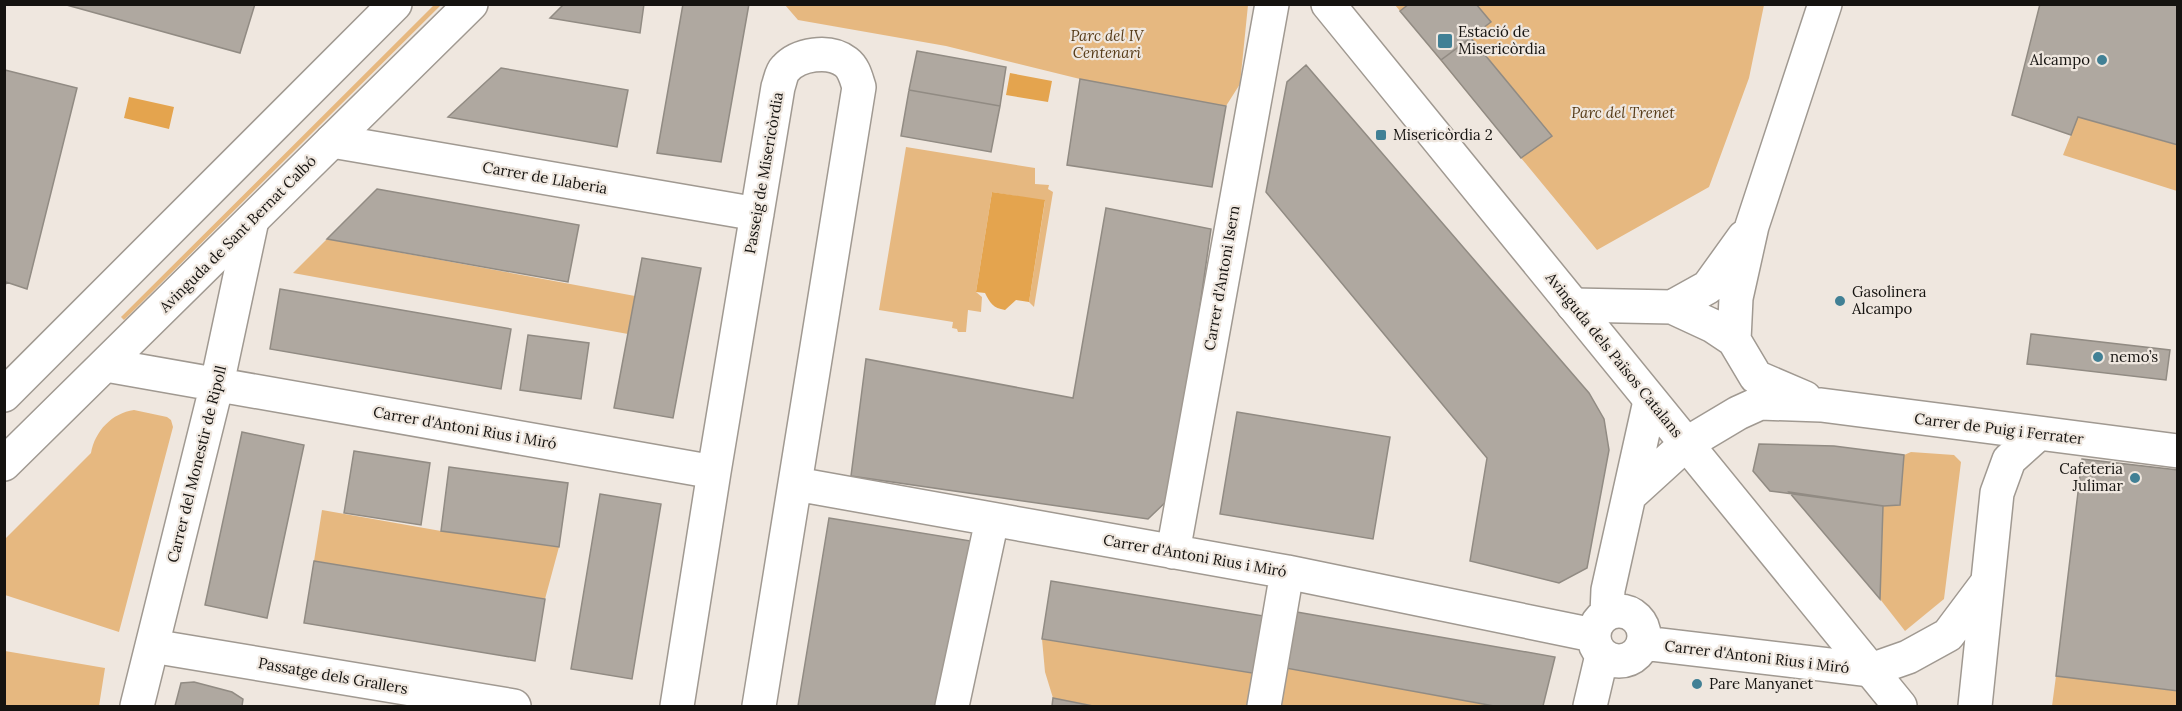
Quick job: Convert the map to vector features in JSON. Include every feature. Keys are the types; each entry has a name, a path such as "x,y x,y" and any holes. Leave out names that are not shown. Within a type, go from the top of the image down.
{"street":[{"path":"4,395 395,4"},
{"name":"Avinguda de Sant Bernat Calbó","path":"4,464 471,4"},
{"name":"Carrer d'Antoni Isern","path":"1173,552 1272,4"},
{"name":"Avinguda dels Països Catalans","path":"1328,4 1900,706"},
{"path":"1734,340 1736,298 1752,226 1825,4"},
{"name":"Passeig de Misericòrdia","path":"677,706 778,87 784,70 800,58 823,54 845,61 854,72 859,87 759,706"},
{"name":"Carrer de Llaberia","path":"332,141 757,214"},
{"name":"Carrer del Monestir de Ripoll","path":"137,706 217,384 252,220"},
{"path":"1672,308 1708,287 1752,226"},
{"name":"Carrer de Puig i Ferrater","path":"1573,305 1672,308 1713,327 1734,340 1756,377 1821,405"},
{"name":"Carrer d'Antoni Rius i Miró","path":"106,364 714,472"},
{"path":"1612,706 1614,641 1608,590 1650,401"},
{"name":"Carrer de Puig i Ferrater","path":"1630,495 1686,444 1738,412 1760,403 1821,405 2178,451"},
{"path":"1959,424 1983,444 1997,493"},
{"path":"1975,706 1997,493 1997,429"},
{"path":"1997,493 2009,460 2038,434"},
{"name":"Carrer d'Antoni Rius i Miró","path":"796,484 1287,572 1614,641 1871,670"},
{"path":"952,706 992,520"},
{"path":"1264,706 1287,572"},
{"path":"1871,670 1908,657 1948,634 1987,582"},
{"path":"1590,706 1614,641"},
{"name":"Passatge dels Grallers","path":"152,646 514,706"}],"green space":[{"path":"434,5 441,5 124,320 121,317"},
{"name":"Parc del IV Centenari","path":"785,5 1248,5 1240,84 1226,106 1080,79 946,46 798,20"},
{"name":"Parc del Trenet","path":"1395,5 1764,5 1749,78 1709,187 1597,250"},
{"path":"2078,117 2177,145 2177,191 2063,155"},
{"path":"906,147 1035,168 1035,184 1049,185 1048,189 1053,192 1034,307 1029,302 1045,201 992,192 976,292 982,297 981,312 968,310 966,332 958,332 957,329 952,328 953,322 879,310"},
{"path":"327,239 635,296 628,334 293,273"},
{"path":"134,410 167,417 171,420 173,427 119,632 5,595 5,539 91,453 96,437 106,424 119,415"},
{"path":"1911,452 1954,455 1961,462 1944,599 1905,631 1880,599 1883,506 1900,505 1904,455"},
{"path":"322,510 441,531 559,547 545,599 314,561"},
{"path":"1042,639 1258,674 1253,706 1094,706 1053,698 1045,672"},
{"path":"5,651 105,668 99,706 5,706"},
{"path":"1280,667 1494,706 1275,706"},
{"path":"2056,676 2177,691 2177,706 2052,706"}],"shaded area":[{"path":"1010,73 1052,81 1048,102 1006,95"},
{"path":"129,97 174,107 169,129 124,118"},
{"path":"992,192 1045,200 1029,302 1016,300 1005,310 992,304 985,293 976,292"}],"building":[{"path":"63,4 255,4 240,53"},
{"path":"564,4 644,4 640,33 550,18"},
{"path":"683,4 749,4 721,162 657,153"},
{"name":"Estació de Misericòrdia","path":"1409,4 1476,4 1491,22 1441,60 1400,11"},
{"name":"Alcampo","path":"2040,4 2178,4 2178,145 2078,117 2071,135 2012,115"},
{"path":"1471,38 1552,136 1521,158 1441,60"},
{"path":"917,51 1006,67 1000,106 909,90"},
{"path":"1306,65 1589,393 1604,419 1609,450 1587,568 1559,583 1470,561 1487,458 1266,192 1287,82"},
{"path":"501,68 628,90 617,147 448,117"},
{"path":"5,70 77,88 27,289 6,282 4,291"},
{"path":"1080,79 1226,106 1212,187 1067,165"},
{"path":"909,90 1000,106 991,152 901,136"},
{"path":"377,189 579,225 568,282 327,239"},
{"path":"1106,208 1211,229 1173,495 1148,519 851,476 866,359 1073,398"},
{"path":"642,258 701,268 673,418 614,408"},
{"path":"280,289 511,329 501,389 270,349"},
{"name":"nemo’s","path":"2031,334 2170,350 2166,380 2027,364"},
{"path":"528,335 589,343 581,399 520,390"},
{"path":"1237,412 1390,437 1373,539 1220,514"},
{"path":"242,432 304,445 267,618 205,605"},
{"path":"1759,444 1834,446 1904,455 1900,505 1883,506 1770,491 1753,471"},
{"path":"354,451 430,463 421,525 344,513"},
{"path":"2082,459 2178,470 2178,691 2056,676"},
{"path":"449,467 568,483 559,547 441,531"},
{"path":"1789,492 1883,506 1880,599"},
{"path":"600,494 661,504 632,679 571,669"},
{"path":"829,518 971,541 944,706 798,706"},
{"path":"314,561 545,599 535,661 304,623"},
{"path":"1051,581 1270,617 1258,674 1042,639"},
{"path":"1291,611 1555,657 1543,706 1494,706 1280,667"},
{"path":"194,682 232,692 243,699 242,706 175,706 181,683"},
{"path":"1053,698 1093,706 1052,706"}],"place":[{"name":"Estació de Misericòrdia","path":"1445,41"},
{"name":"Alcampo","path":"2102,60"},
{"name":"Misericòrdia 2","path":"1381,135"},
{"name":"Gasolinera Alcampo","path":"1840,301"},
{"name":"nemo’s","path":"2098,357"},
{"name":"Cafeteria Julimar","path":"2135,478"},
{"name":"Pare Manyanet","path":"1697,684"}]}
